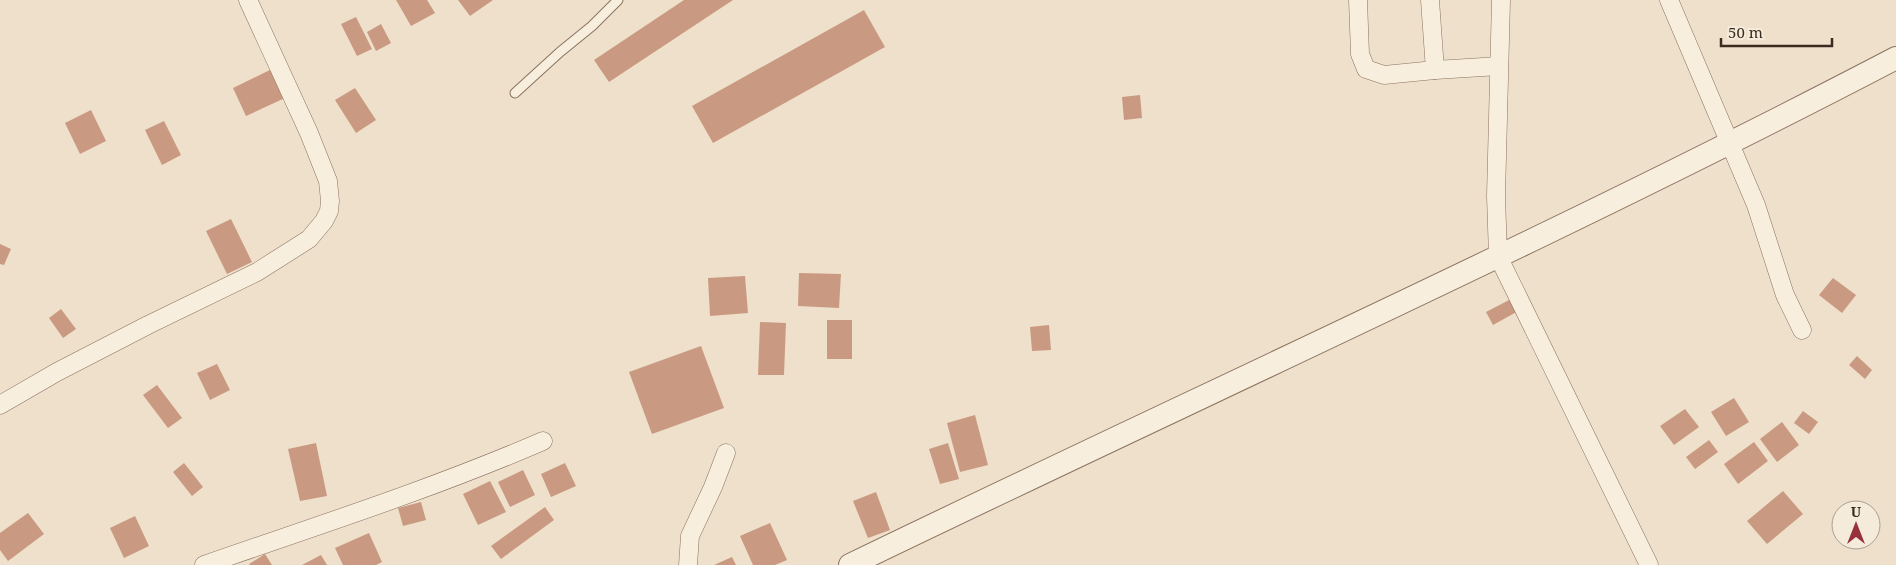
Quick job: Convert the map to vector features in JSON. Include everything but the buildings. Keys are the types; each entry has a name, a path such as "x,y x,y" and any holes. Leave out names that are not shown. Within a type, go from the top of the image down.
{"street":[{"path":"0,405 57,372 257,272 309,239 324,221 329,211 328,181 309,133 248,0"},
{"path":"1358,0 1360,54 1366,69 1384,75 1499,66"},
{"path":"1430,0 1435,70"},
{"path":"1501,0 1496,196 1498,256 1649,565"},
{"path":"1669,0 1756,205 1785,295 1802,330"},
{"path":"850,565 1498,256 1730,143 1896,58"},
{"path":"204,565 377,506 482,467 543,440"},
{"path":"688,565 690,536 713,487 726,453"}],"lane":[{"path":"515,93 592,26 618,0"}]}
